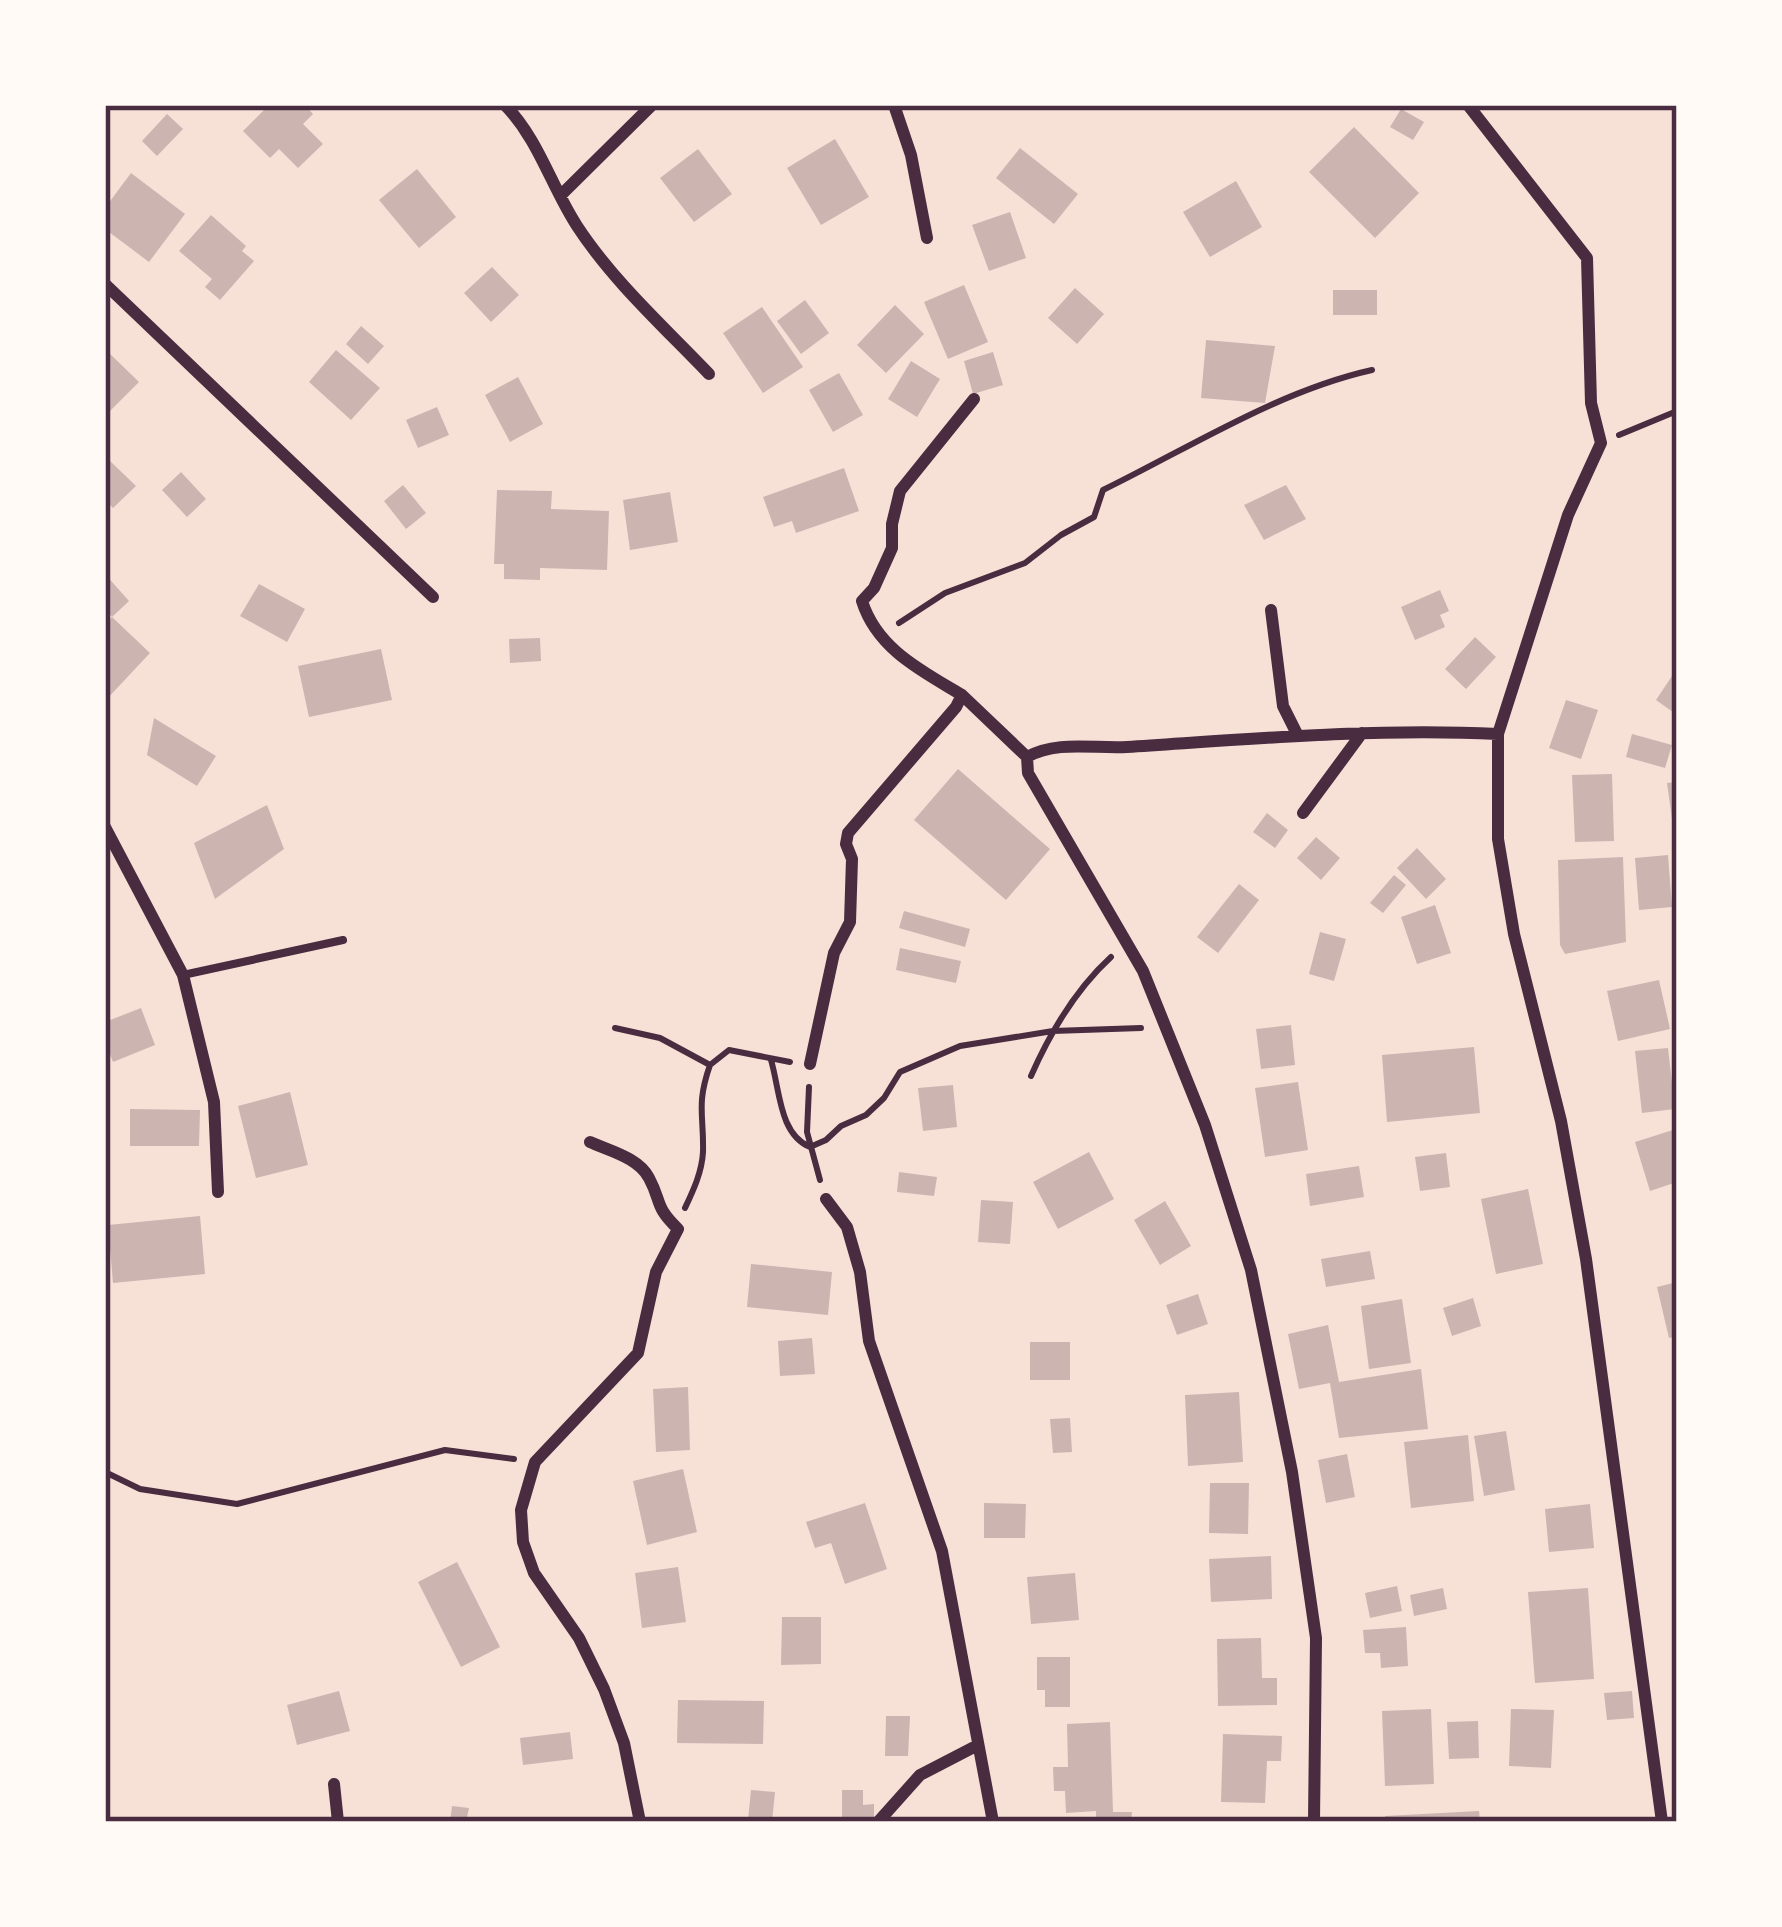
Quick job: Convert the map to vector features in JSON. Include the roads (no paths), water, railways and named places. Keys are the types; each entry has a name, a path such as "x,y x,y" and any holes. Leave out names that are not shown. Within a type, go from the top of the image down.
{"street":[{"path":"505,105 522,123 606,266 709,374"},
{"path":"561,195 652,105"},
{"path":"894,105 911,155 927,238"},
{"path":"1468,105 1587,258 1591,403 1600,442 1568,514 1498,734 1498,839 1514,934 1561,1121 1586,1258 1662,1822"},
{"path":"105,284 433,597"},
{"path":"974,399 900,491 892,548 874,588 862,601 894,652 962,695 1027,757 1028,772 1127,943 1205,1125 1250,1270 1292,1472 1316,1638 1314,1822"},
{"path":"1271,610 1283,706 1298,736"},
{"path":"810,1064 834,953 850,922 848,833 962,695"},
{"path":"1027,757 1061,747 1120,748 1362,733 1498,734"},
{"path":"1303,812 1362,733"},
{"path":"105,827 183,975 214,1102 218,1192"},
{"path":"590,1142 639,1164 651,1179 657,1206 678,1229 656,1272 638,1353 535,1462 521,1510 523,1542 535,1573 579,1638 604,1688 624,1743 640,1822"},
{"path":"826,1199 848,1227 860,1272 869,1341 942,1551 993,1822"},
{"path":"878,1822 920,1775 978,1744"},
{"path":"334,1784 338,1822"}],"lane":[{"path":"183,975 343,940"}]}
